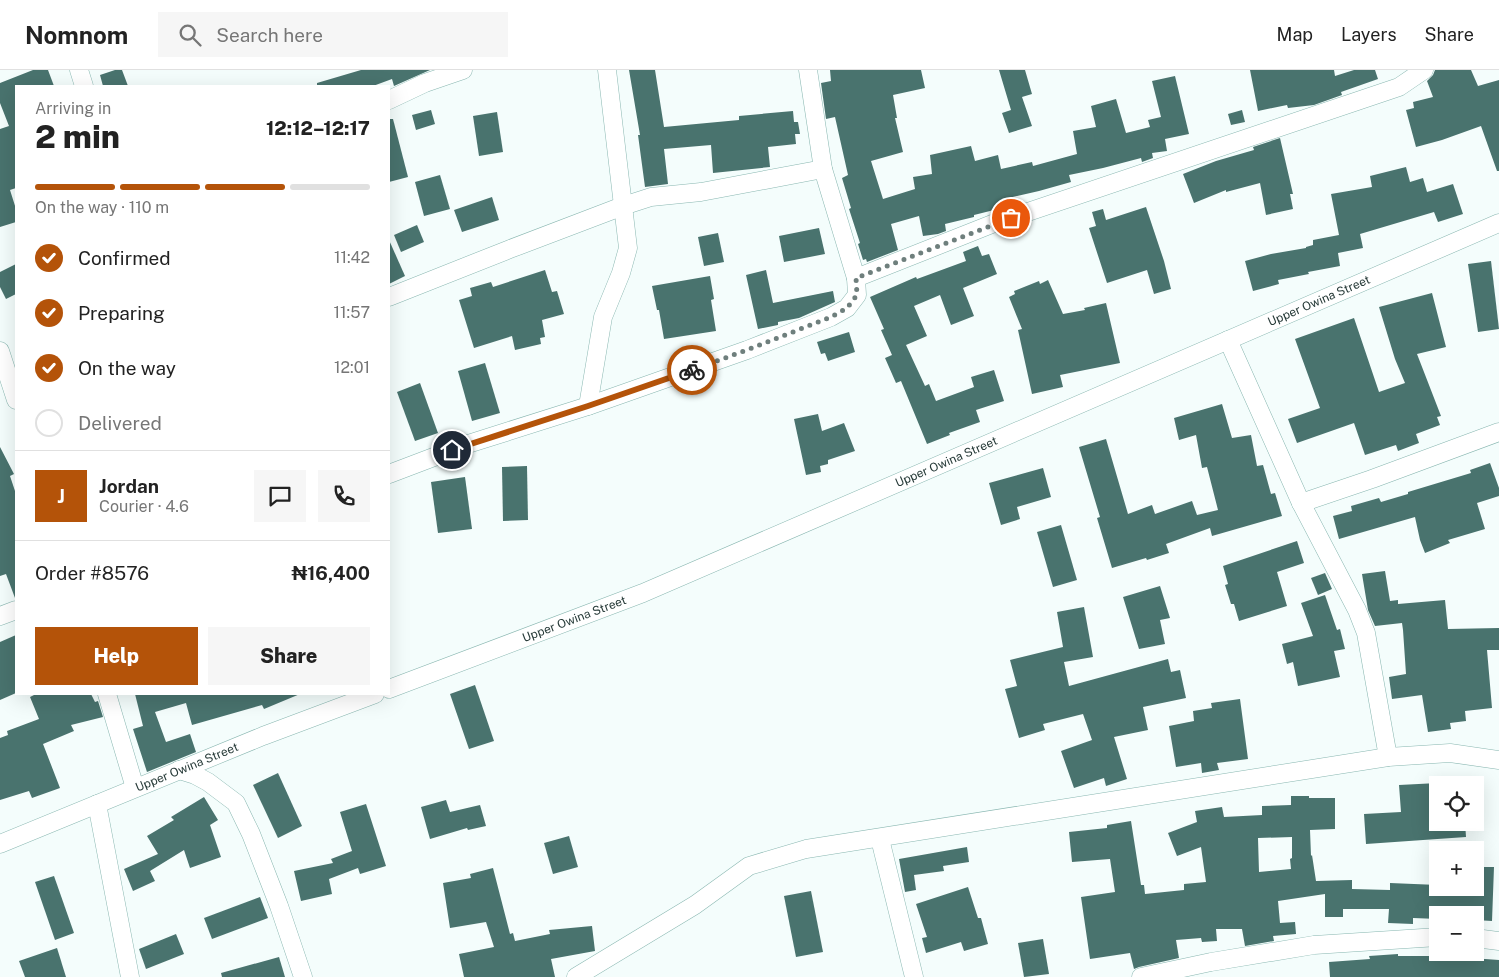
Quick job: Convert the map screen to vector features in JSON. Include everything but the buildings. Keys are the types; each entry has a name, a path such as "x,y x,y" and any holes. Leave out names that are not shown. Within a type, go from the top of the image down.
{"street":[{"path":"79,70 84,85"},
{"path":"390,100 425,83 463,70"},
{"path":"588,406 603,317 628,248 607,70"},
{"path":"390,474 468,444 588,406 747,350 831,317 847,308 857,295 856,278 823,170 808,70"},
{"path":"856,278 992,224 1399,87 1424,70"},
{"path":"390,297 623,206 651,197 701,192 823,170"},
{"name":"Upper Owina Street","path":"390,689 643,593 1499,223"},
{"path":"1228,340 1302,503 1366,633 1388,757"},
{"path":"0,351 6,385 15,398"},
{"path":"1302,503 1499,432"},
{"path":"0,616 15,610"},
{"path":"107,695 135,788"},
{"name":"Upper Owina Street","path":"0,844 263,736 372,695"},
{"path":"576,977 695,905 749,866 806,849 1388,757 1450,753 1499,760"},
{"path":"179,770 208,782 236,804 254,843 303,977"},
{"path":"97,804 130,977"},
{"path":"880,838 914,977"},
{"path":"1141,977 1211,962 1314,945 1429,938"},
{"path":"1484,939 1499,941"}],"way so far":[{"path":"692,370 831,317 847,308 857,295 856,278 1011,218"}],"route":[{"path":"452,450 692,370"}]}
